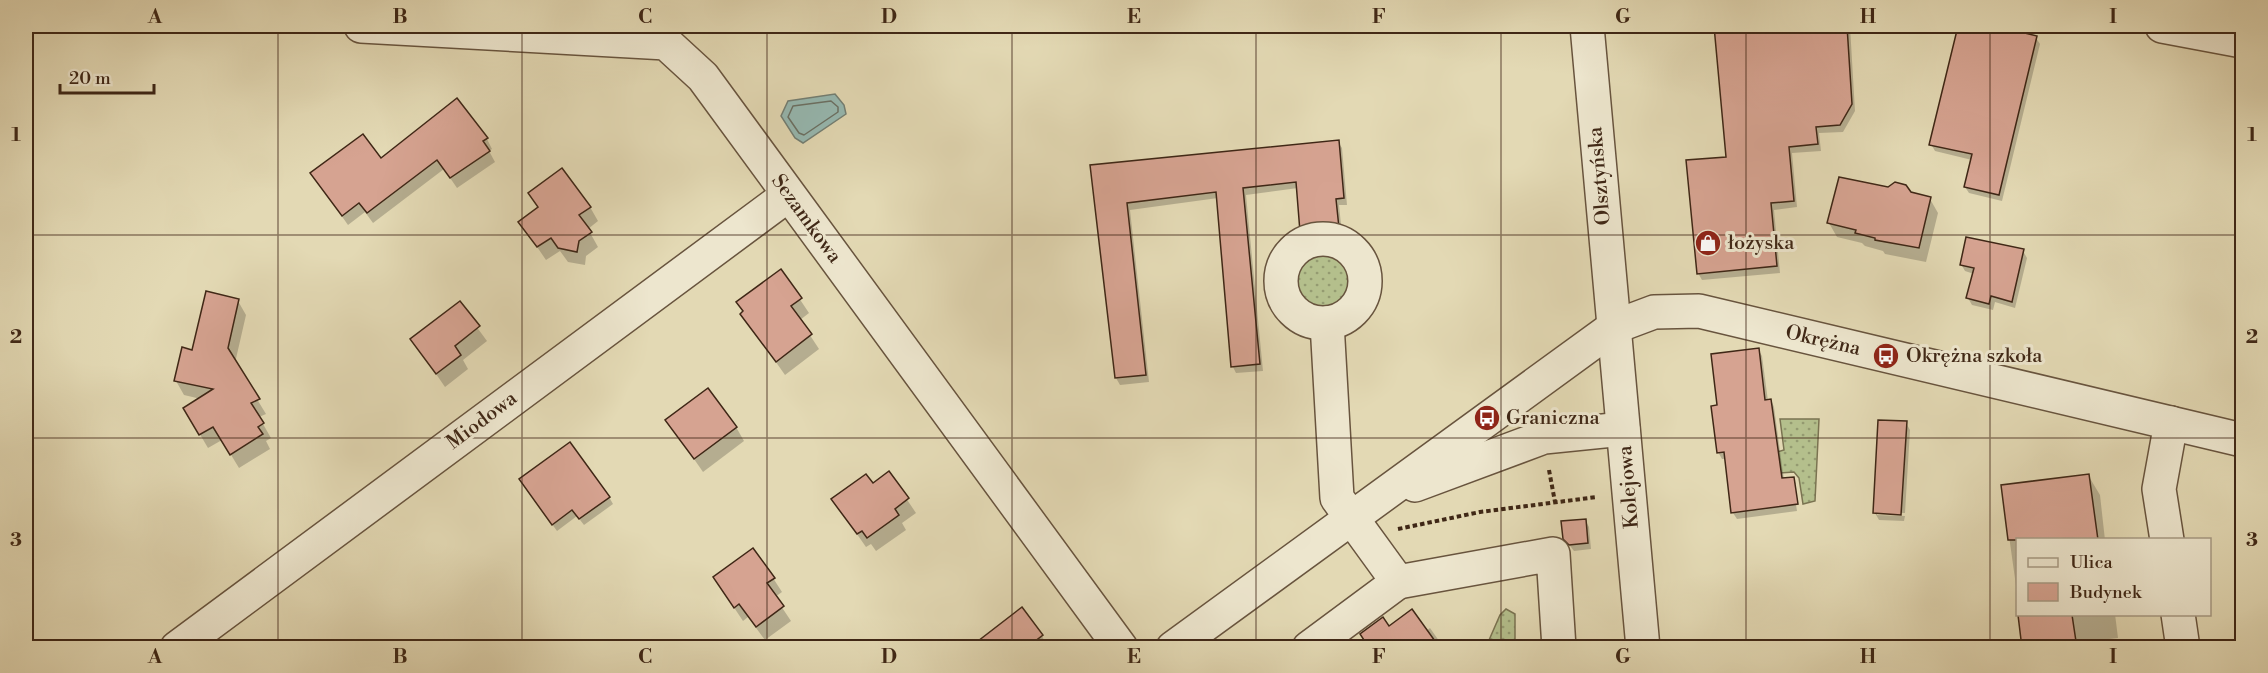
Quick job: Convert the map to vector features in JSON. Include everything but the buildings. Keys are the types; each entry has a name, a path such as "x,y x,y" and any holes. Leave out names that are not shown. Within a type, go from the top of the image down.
{"street":[{"name":"Sezamkowa","path":"361,26 666,43 703,76 1121,648"},
{"name":"Olsztyńska","path":"1587,26 1614,327"},
{"path":"2162,26 2242,41"},
{"name":"Miodowa","path":"177,648 788,195"},
{"name":"Okrężna","path":"1614,327 1654,312 1699,312 2242,440"},
{"path":"1328,323 1337,498 1357,511 1398,582"},
{"name":"Kolejowa","path":"1614,327 1643,648"},
{"path":"1173,648 1357,511 1614,327"},
{"path":"2167,538 2159,489 2172,423"},
{"path":"1357,511 1544,437 1623,429"},
{"path":"1309,648 1398,582 1553,554 1559,648"},
{"path":"2178,616 2183,648"}],"green space":[{"path":"1323,251 1335,253 1345,260 1352,270 1354,282 1352,294 1345,304 1335,311 1323,313 1311,311 1301,304 1294,294 1292,282 1294,270 1301,260 1311,253"},
{"path":"1780,419 1819,419 1815,501 1803,504 1799,478 1794,472 1780,473 1777,452 1784,450"},
{"path":"1506,609 1515,614 1515,647 1486,647 1500,615"}],"water":[{"path":"835,94 844,105 846,114 803,143 795,138 781,116 788,101"}],"place":[{"name":"łożyska","path":"1708,243"},
{"name":"Okrężna szkoła","path":"1886,356"},
{"name":"Graniczna","path":"1487,418"}]}
